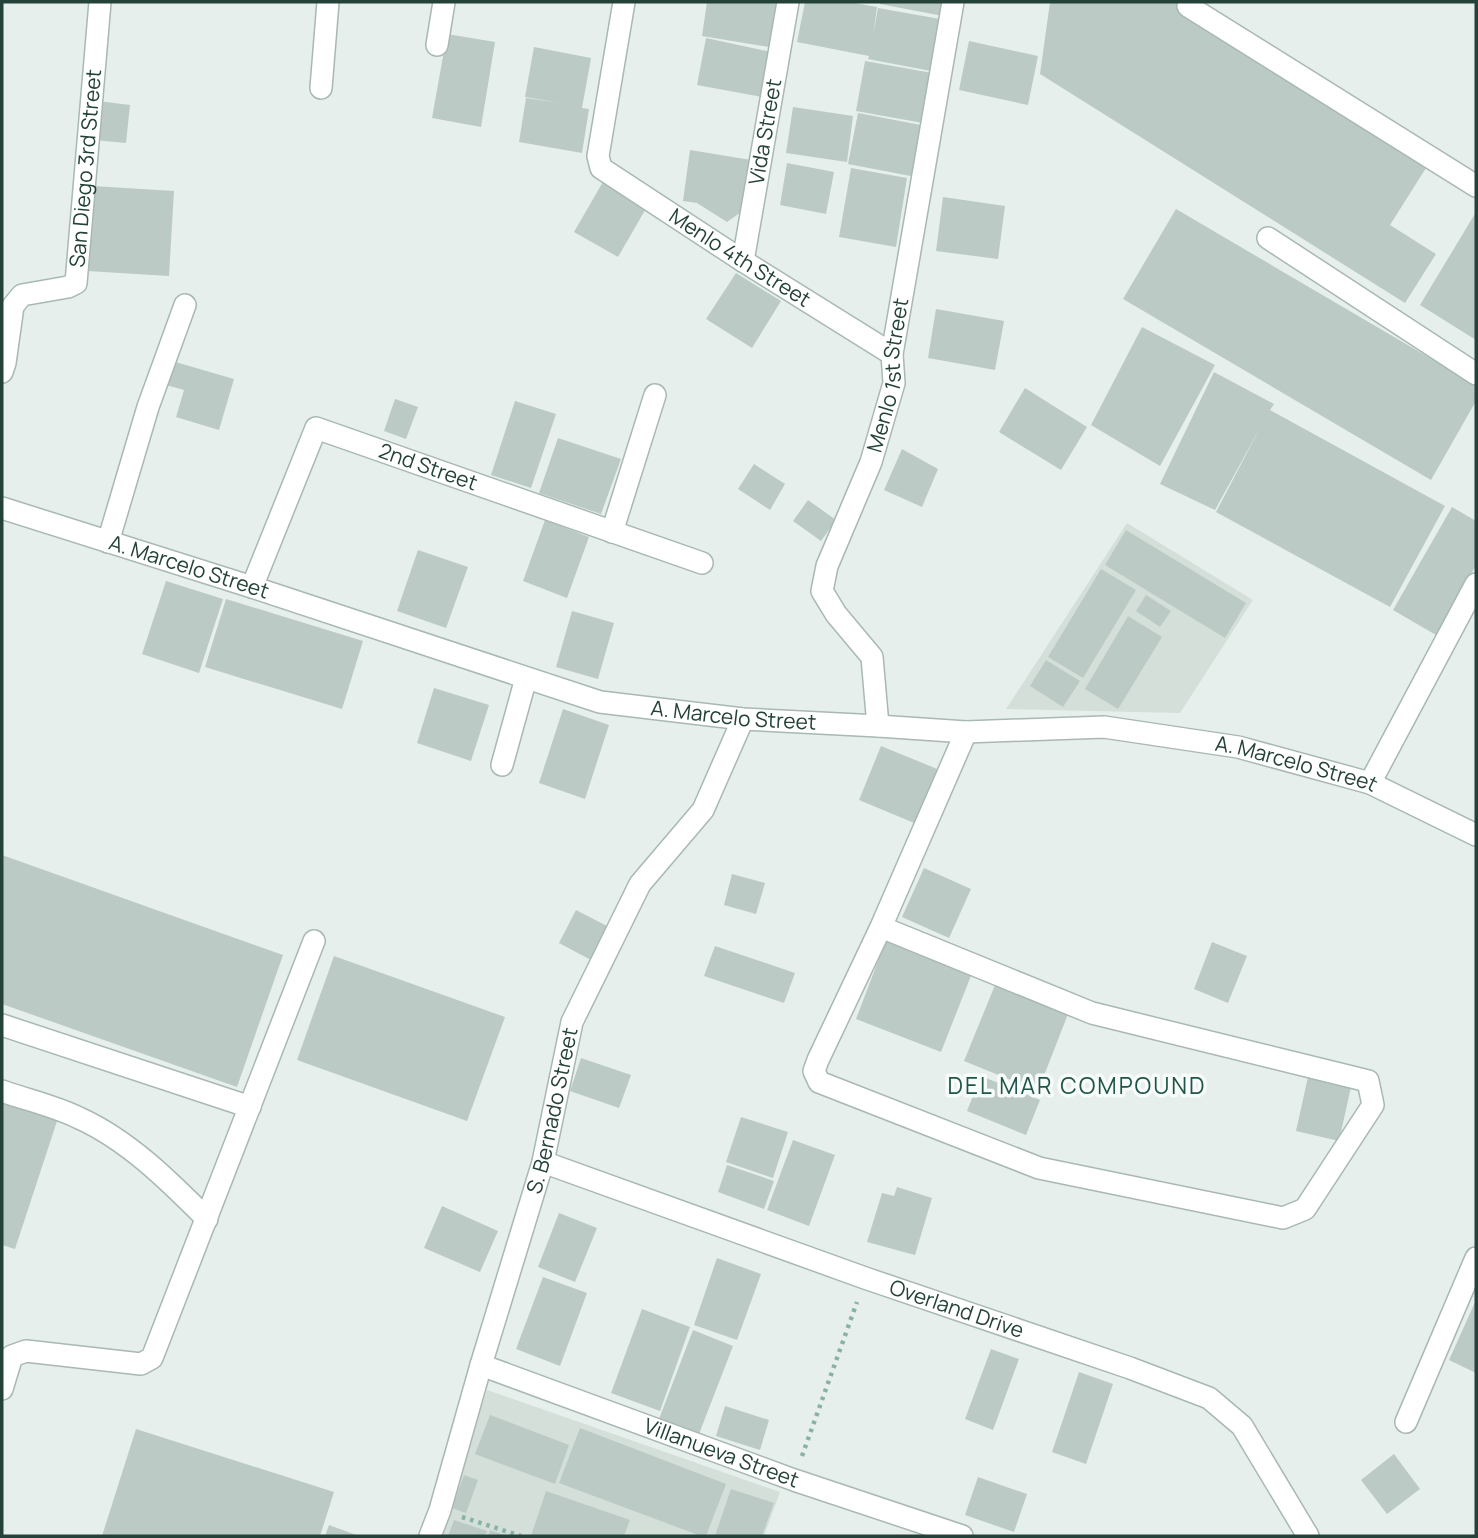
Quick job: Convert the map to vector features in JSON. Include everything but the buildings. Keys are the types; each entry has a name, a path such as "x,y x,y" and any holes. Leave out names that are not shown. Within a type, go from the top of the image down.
{"street":[{"name":"San Diego 3rd Street","path":"2,372 13,306 22,295 68,288 76,283 100,2"},
{"path":"321,88 328,2"},
{"path":"438,45 443,2"},
{"name":"Menlo 4th Street","path":"624,2 598,156 601,167 743,261 892,354"},
{"name":"Vida Street","path":"743,261 788,2"},
{"name":"Menlo 1st Street","path":"878,726 872,657 836,614 822,591 827,566 871,463 894,383 892,354 953,2"},
{"path":"1188,6 1476,186"},
{"path":"1268,238 1476,374"},
{"path":"108,542 148,407 185,305"},
{"path":"612,531 655,396"},
{"name":"2nd Street","path":"253,587 316,428 702,563"},
{"name":"A. Marcelo Street","path":"2,508 253,587 600,702 743,719 966,732 1104,727 1238,747 1370,783 1476,835"},
{"path":"1370,783 1476,584"},
{"path":"502,765 526,678"},
{"name":"S. Bernado Street","path":"430,1536 440,1510 542,1162 572,1022 640,884 703,810 743,719"},
{"path":"881,927 1092,1013 1368,1081 1373,1105 1305,1209 1283,1218 1039,1168 819,1082 814,1071 818,1060 881,927 966,732"},
{"path":"2,1389 12,1356 26,1351 141,1364 152,1358 314,941"},
{"path":"2,1025 250,1107"},
{"path":"2,1091 68,1112 102,1129 175,1187 207,1219"},
{"name":"Overland Drive","path":"542,1162 1209,1398 1242,1426 1308,1536"},
{"path":"1406,1422 1476,1258"},
{"name":"Villanueva Street","path":"481,1365 794,1480 962,1536"}],"path":[{"path":"794,1480 865,1278"},
{"path":"440,1510 521,1536"}],"shaded area":[{"path":"1127,523 1253,600 1180,713 1006,709"},
{"path":"487,1390 780,1492 764,1536 439,1536"}],"district":[{"name":"DEL MAR COMPOUND","path":"1077,1086"}]}
